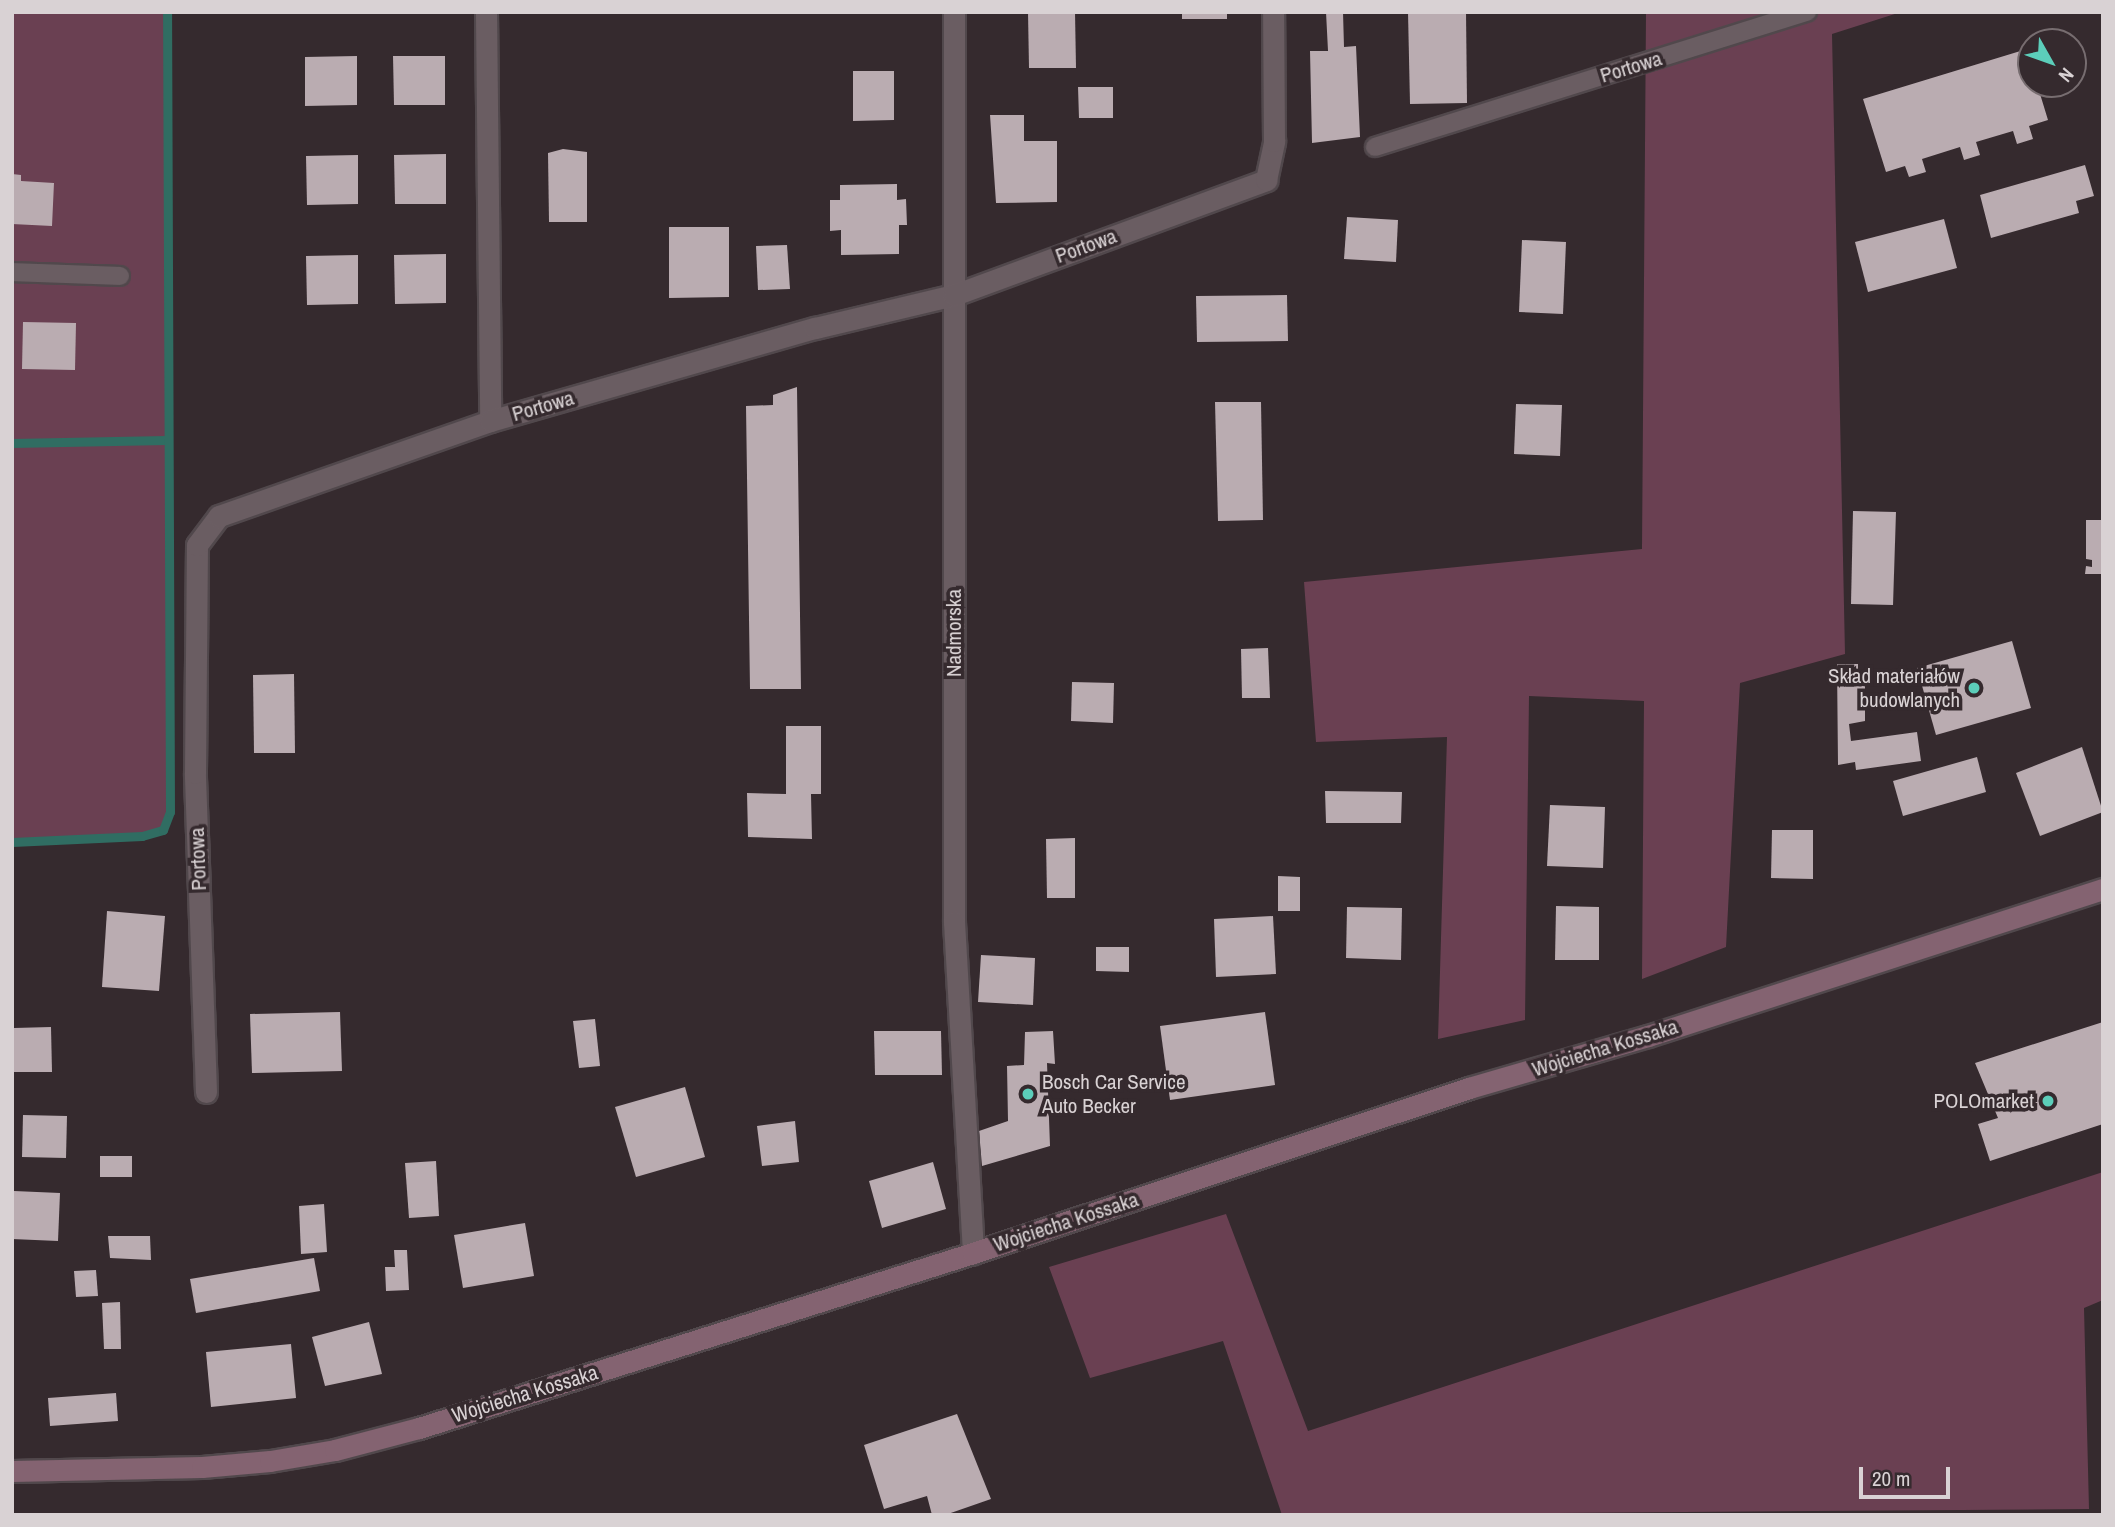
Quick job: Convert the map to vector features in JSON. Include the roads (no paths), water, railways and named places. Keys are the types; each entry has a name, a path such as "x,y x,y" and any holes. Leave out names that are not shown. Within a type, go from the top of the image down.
{"main road":[{"name":"Wojciecha Kossaka","path":"12,1471 202,1467 335,1450 973,1253 1469,1088 1648,1036 2103,889"}],"street":[{"path":"486,12 490,421"},
{"name":"Nadmorska","path":"954,12 954,922 973,1253"},
{"name":"Portowa","path":"206,1092 195,772 197,545 219,516 490,421 814,328 954,295 1266,180 1274,141 1273,12"}],"lane":[{"name":"Portowa","path":"1375,147 1807,12"},
{"path":"12,272 120,276"}],"waterway":[{"path":"12,842 142,836 163,830 170,812 167,12"},
{"path":"12,443 166,440"}],"place":[{"name":"Skład materiałów budowlanych","path":"1974,688"},
{"name":"Bosch Car Service Auto Becker","path":"1028,1094"},
{"name":"POLOmarket","path":"2048,1101"}]}
